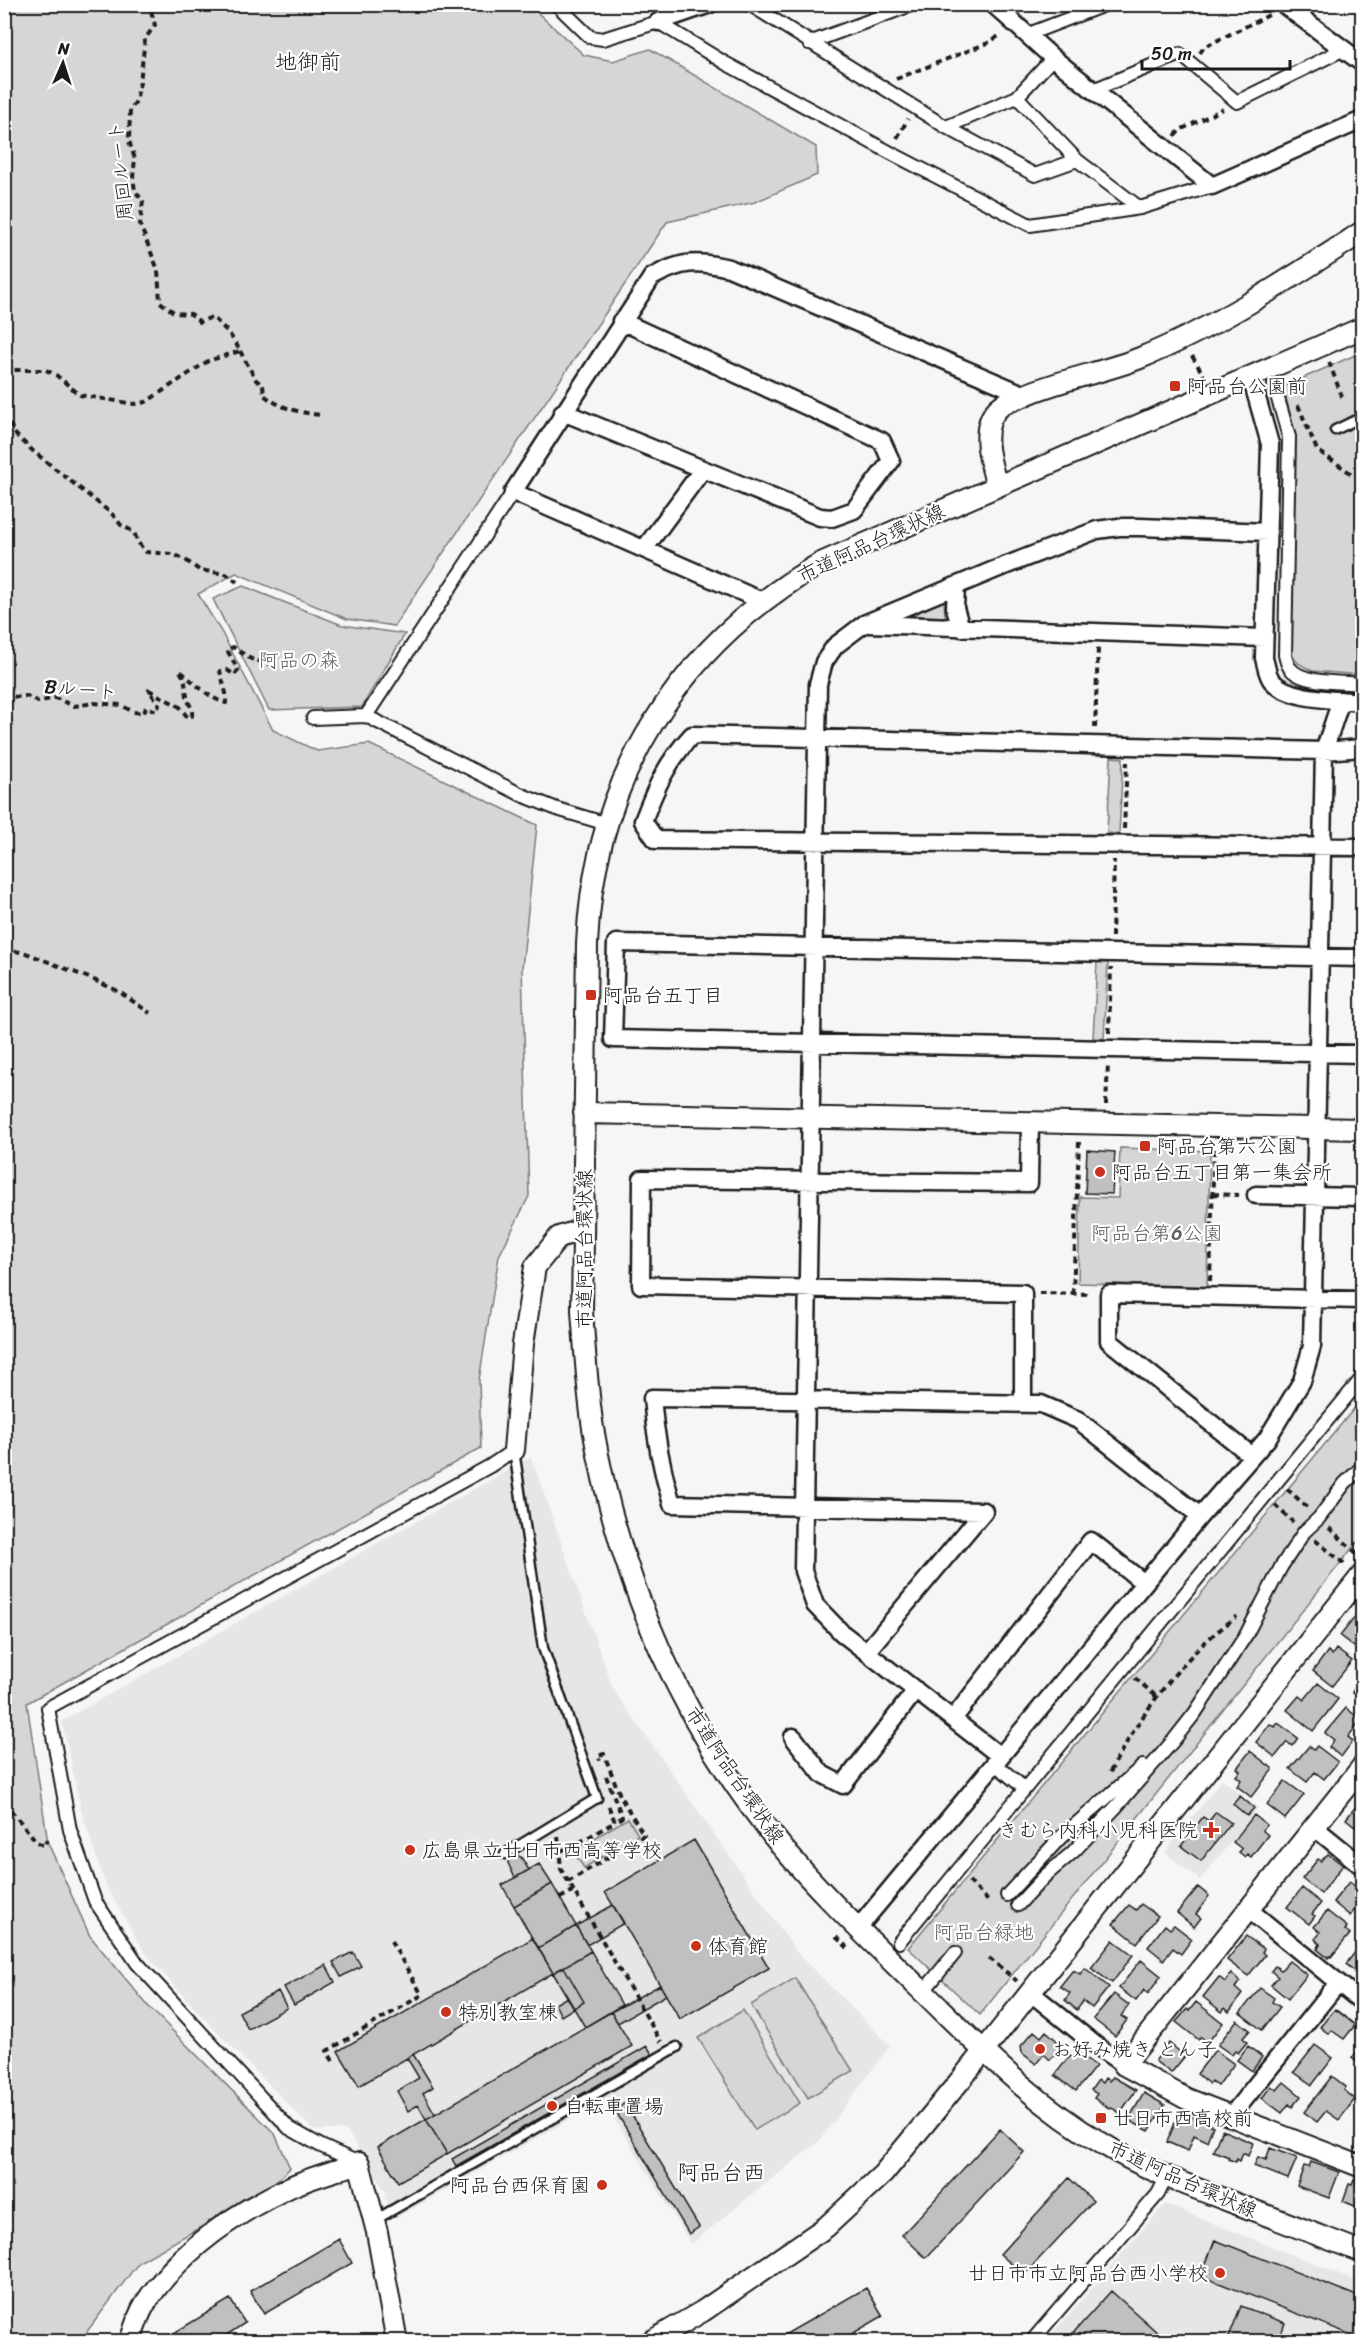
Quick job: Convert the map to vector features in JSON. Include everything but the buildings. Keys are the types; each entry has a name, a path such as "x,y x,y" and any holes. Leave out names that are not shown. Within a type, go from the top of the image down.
{"street":[{"path":"556,4 590,37 603,39 710,4"},
{"path":"749,4 914,108 1035,175 1077,160"},
{"path":"809,43 914,4"},
{"path":"993,4 1053,58 1212,186"},
{"path":"1021,30 1107,4"},
{"path":"1279,8 1362,63"},
{"path":"658,22 725,63 1030,225 1140,208 1212,186 1362,120"},
{"path":"1093,90 1180,54 1237,102 1344,49"},
{"path":"946,127 1017,97 1053,58"},
{"path":"1017,97 1077,160 1140,208"},
{"path":"997,486 989,459 987,440 990,419 1002,405 1025,395 1139,358 1183,339 1272,291 1362,232"},
{"path":"366,716 513,492 621,321 652,277 670,267 687,262 708,262 729,268 1025,395"},
{"path":"563,412 820,517 832,518 854,510 891,461 882,441 621,321"},
{"name":"市道阿品台環状線","path":"1362,328 821,563 762,601 710,648 666,702 631,763 607,824 594,872 588,920 582,1311 593,1426 604,1483 637,1594 659,1648 714,1751 746,1799 781,1845 819,1889 983,2051 1025,2090 1063,2119 1103,2144 1167,2176 1362,2252"},
{"path":"1251,377 1270,444 1264,638 1264,658 1270,680 1284,690 1304,696 1362,702"},
{"path":"1274,385 1289,437 1285,655 1289,667 1297,675 1309,679 1362,684"},
{"path":"645,548 703,469"},
{"path":"513,492 762,601"},
{"path":"1024,1788 953,1719 842,1633 815,1605 803,1571 818,684 824,662 835,646 864,624 1097,530 1129,527 1268,532"},
{"path":"956,586 955,608 961,628"},
{"path":"864,624 1264,638"},
{"path":"858,1928 1200,1516 1267,1440 1302,1381 1312,1346 1324,751 1341,700"},
{"path":"313,718 366,716 522,795 557,809 607,824"},
{"path":"1362,748 1324,751 692,735 676,753 657,784 643,821 656,840 1362,847"},
{"path":"1362,958 616,943 613,1039 1362,1054"},
{"path":"584,1113 1362,1129"},
{"path":"1023,1403 1023,1293 641,1285 642,1179 1029,1183 1030,1122"},
{"path":"1256,1195 1362,1197"},
{"path":"397,2342 374,2221 358,2163 289,2128 137,1963 95,1901 74,1840 48,1708 490,1466 514,1450 523,1344 535,1267 559,1237 583,1229"},
{"path":"1252,1456 1109,1341 1109,1294 1362,1300"},
{"path":"899,1941 1362,1378"},
{"path":"867,1651 984,1511 672,1504 660,1465 652,1398 1041,1404 1078,1420 1200,1516"},
{"path":"1018,1905 1116,1807 1195,1713 1246,1635 1281,1567 1304,1532 1319,1518 1345,1483 1362,1467"},
{"path":"953,1719 1091,1541 1144,1583"},
{"path":"650,2342 703,2311 826,2227 883,2174 983,2051 1024,1987 1362,1575"},
{"path":"793,1737 822,1774 843,1785 916,1690"},
{"path":"1007,1895 1061,1837 1173,1741"},
{"path":"1124,2065 1362,1767"},
{"path":"1314,1827 1362,1866"},
{"path":"1248,1909 1362,2002"},
{"path":"923,1992 955,1953"},
{"path":"1231,2116 1338,1983"},
{"path":"1024,1987 1094,2044 1124,2065 1167,2089 1362,2167"},
{"path":"130,2342 144,2305 166,2275 224,2223 290,2187 358,2163"},
{"path":"1031,2342 1158,2194 1167,2176"}],"lane":[{"path":"1335,430 1362,417"},
{"path":"505,1854 597,1798 543,1648 514,1450"},
{"path":"374,2221 677,2047"}],"path":[{"name":"周回ルート","path":"144,4 151,11 155,25 145,39 138,92 129,111 129,141 135,159 133,177 135,191 143,201 140,225 158,270 160,302 175,313 191,315 200,322 212,317 224,326 240,351"},
{"path":"1193,63 1204,47 1269,16 1279,8"},
{"path":"879,86 1021,30"},
{"path":"1164,147 1180,130 1237,102"},
{"path":"889,152 914,108"},
{"path":"4,370 46,370 56,375 80,395 134,404 146,402 208,361 240,351 256,380 263,385 264,395 288,410 321,415"},
{"path":"1190,352 1204,375"},
{"path":"1329,362 1342,397"},
{"path":"1296,400 1317,450 1352,474"},
{"path":"4,415 16,435 112,514 121,525 134,532 138,543 146,552 171,554 184,559 200,570 226,574 237,582"},
{"path":"1095,745 1098,633"},
{"name":"Bルート","path":"4,692 16,697 27,696 38,702 55,699 74,706 94,703 121,705 140,714 144,713 146,706 157,711 159,705 149,690 180,707 188,718 192,716 193,708 187,697 185,678 179,670 198,684 203,692 226,704 226,693 220,671 227,670 235,675 238,670 227,650 233,647 251,658 274,665"},
{"path":"1112,953 1126,781"},
{"path":"4,949 26,953 94,980 118,992 150,1013"},
{"path":"1109,1011 1110,992"},
{"path":"1073,1294 1080,1123"},
{"path":"1209,1297 1214,1126"},
{"path":"1212,1194 1256,1195"},
{"path":"1023,1293 1109,1294"},
{"path":"1110,1773 1125,1744 1157,1697 1200,1646 1237,1615 1263,1599"},
{"path":"1133,1676 1157,1697"},
{"path":"568,1882 644,1835 621,1798 604,1754 598,1756 622,1817 615,1822"},
{"path":"4,1802 37,1842 44,1845 47,1839"},
{"path":"560,1851 561,1869 667,2053"},
{"path":"967,1878 989,1902"},
{"path":"560,1898 573,1891"},
{"path":"333,2061 327,2050 422,1995 391,1941"},
{"path":"989,1958 1024,1987"}],"shaded area":[{"name":"広島県立廿日市西高等学校","path":"531,1457 613,1689 798,1954 890,2046 818,2142 691,2244 603,2100 396,2218 384,2196 387,2193 346,2130 313,2130 197,2011 145,1953 106,1886 82,1814 62,1721"},
{"name":"きむら内科小児科医院","path":"1222,1779 1258,1808 1200,1880 1165,1852"},
{"name":"廿日市市立阿品台西小学校","path":"1165,2204 1362,2283 1362,2341 1045,2342"}],"green space":[{"path":"5,5 529,5 584,55 613,61 650,49 816,147 817,175 755,202 667,222 394,626 347,619 236,573 198,594 222,633 273,730 317,751 369,744 537,825 522,968 529,1196 499,1256 479,1380 481,1448 27,1703 48,1843 90,1936 149,2007 275,2134 290,2168 266,2190 139,2262 80,2341 5,2342"},
{"path":"1362,352 1362,675 1312,671 1298,663 1290,653 1296,436 1283,387"},
{"name":"阿品の森","path":"243,586 342,625 405,634 362,707 269,710 213,599"},
{"path":"944,601 945,617 909,616"},
{"path":"1111,757 1123,758 1119,834 1107,833"},
{"path":"1097,962 1108,963 1104,1039 1093,1038"},
{"name":"阿品台第6公園","path":"1120,1148 1210,1151 1207,1287 1078,1283 1080,1197 1118,1198"},
{"name":"阿品台緑地","path":"1362,1399 1362,1536 980,2015 908,1948"},
{"path":"628,1818 638,1835 584,1868 573,1851"},
{"path":"795,1978 853,2071 808,2098 751,2005"},
{"path":"743,2010 800,2103 755,2130 698,2038"}],"place":[{"name":"阿品台公園前","path":"1175,386"},
{"name":"阿品台五丁目","path":"591,995"},
{"name":"阿品台第六公園","path":"1145,1146"},
{"name":"阿品台五丁目第一集会所","path":"1100,1172"},
{"name":"きむら内科小児科医院","path":"1211,1830"},
{"name":"広島県立廿日市西高等学校","path":"410,1850"},
{"name":"体育館","path":"696,1946"},
{"name":"特別教室棟","path":"446,2012"},
{"name":"お好み焼き とん子","path":"1040,2049"},
{"name":"自転車置場","path":"552,2106"},
{"name":"廿日市西高校前","path":"1101,2118"},
{"name":"阿品台西保育園","path":"602,2185"},
{"name":"廿日市市立阿品台西小学校","path":"1220,2273"}],"district":[{"name":"地御前","path":"308,61"},
{"name":"阿品台西","path":"721,2172"}]}
